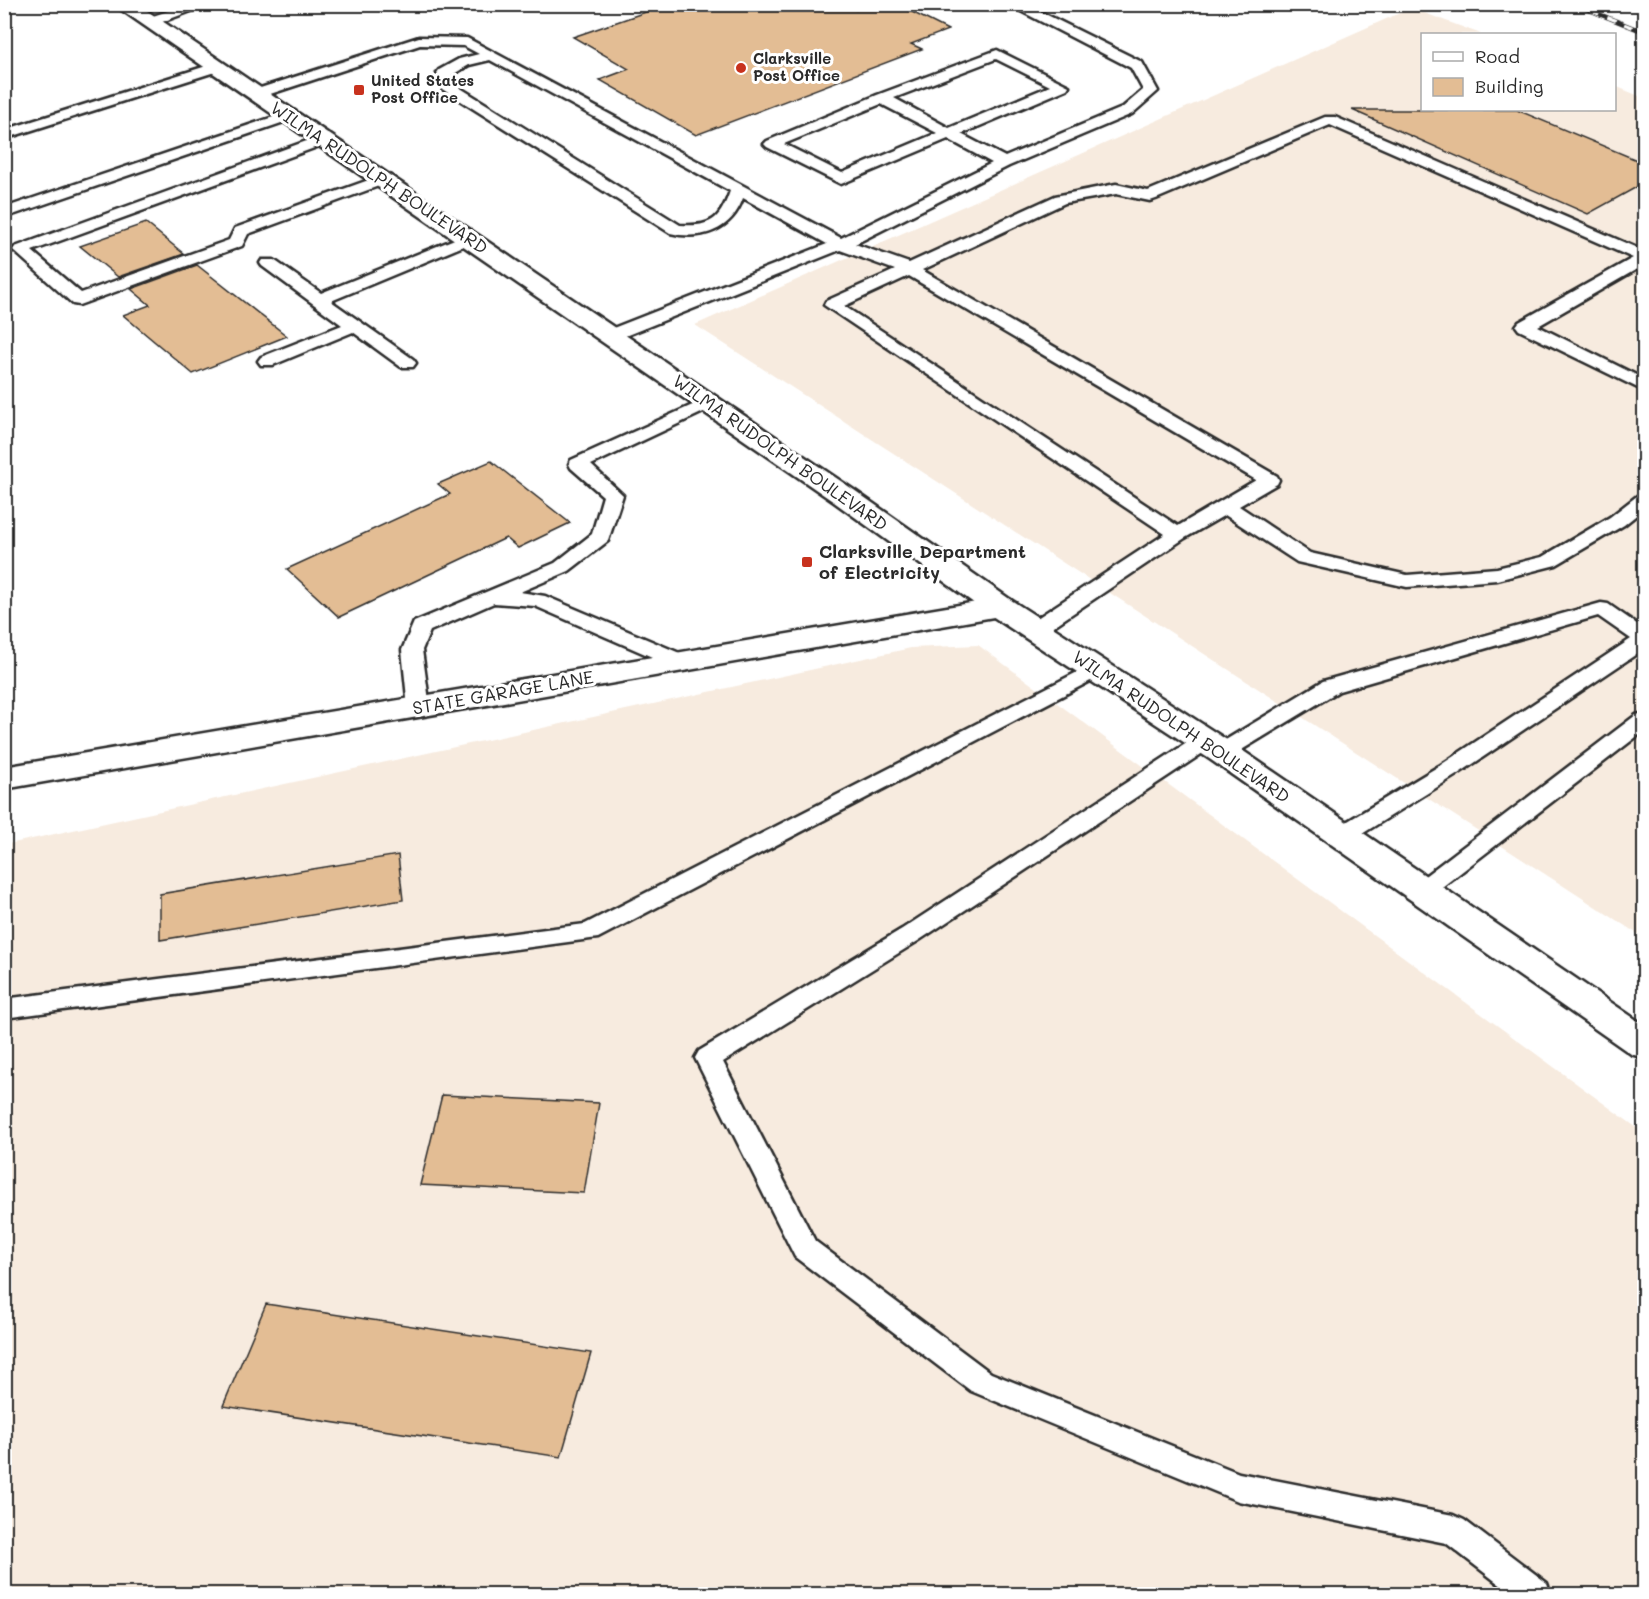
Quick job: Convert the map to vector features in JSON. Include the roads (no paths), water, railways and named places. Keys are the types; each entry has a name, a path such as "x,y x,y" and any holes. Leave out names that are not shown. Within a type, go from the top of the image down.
{"main road":[{"name":"WILMA RUDOLPH BOULEVARD","path":"123,4 708,403 1000,607 1213,747 1644,1044"},
{"name":"STATE GARAGE LANE","path":"4,778 1000,607"}],"lane":[{"path":"149,22 204,4"},
{"path":"609,336 864,235 1004,163 1127,111 1150,91 1137,66 1013,4"},
{"path":"256,94 419,41 467,42 839,244 909,269 1270,480 1178,534 1035,629"},
{"path":"997,54 1062,86 841,179 772,144 882,98 997,54"},
{"path":"491,56 464,62 444,73 447,86 676,230 698,232 720,224 732,211 738,190"},
{"path":"4,135 216,67"},
{"path":"882,98 1004,163"},
{"path":"4,213 288,116"},
{"path":"1178,534 832,305 1061,198 1116,189 1150,196 1330,120 1644,258"},
{"path":"323,140 21,250 80,300 236,243 242,231 382,180"},
{"path":"149,205 132,220 53,248 48,256 75,282 96,283 191,249 223,248"},
{"path":"318,300 467,239"},
{"path":"1644,258 1525,326 1644,386"},
{"path":"268,263 407,363"},
{"path":"267,361 354,326"},
{"path":"419,708 412,650 421,627 562,567 601,537 613,495 578,464 708,403"},
{"path":"1225,507 1304,558 1407,581 1497,574 1549,561 1617,521 1644,500"},
{"path":"492,597 538,600 682,662"},
{"path":"1341,836 1447,771 1644,639 1601,609 1331,686 1213,747 708,1058 805,1249 981,1382 1238,1487 1453,1530 1536,1594"},
{"path":"4,1009 590,932 1097,669"},
{"path":"1421,891 1644,720"}],"railway":[{"path":"1574,4 1644,32"}],"place":[{"name":"Clarksville Post Office","path":"741,68"},
{"name":"United States Post Office","path":"359,90"},
{"name":"Clarksville Department of Electricity","path":"807,562"}]}
